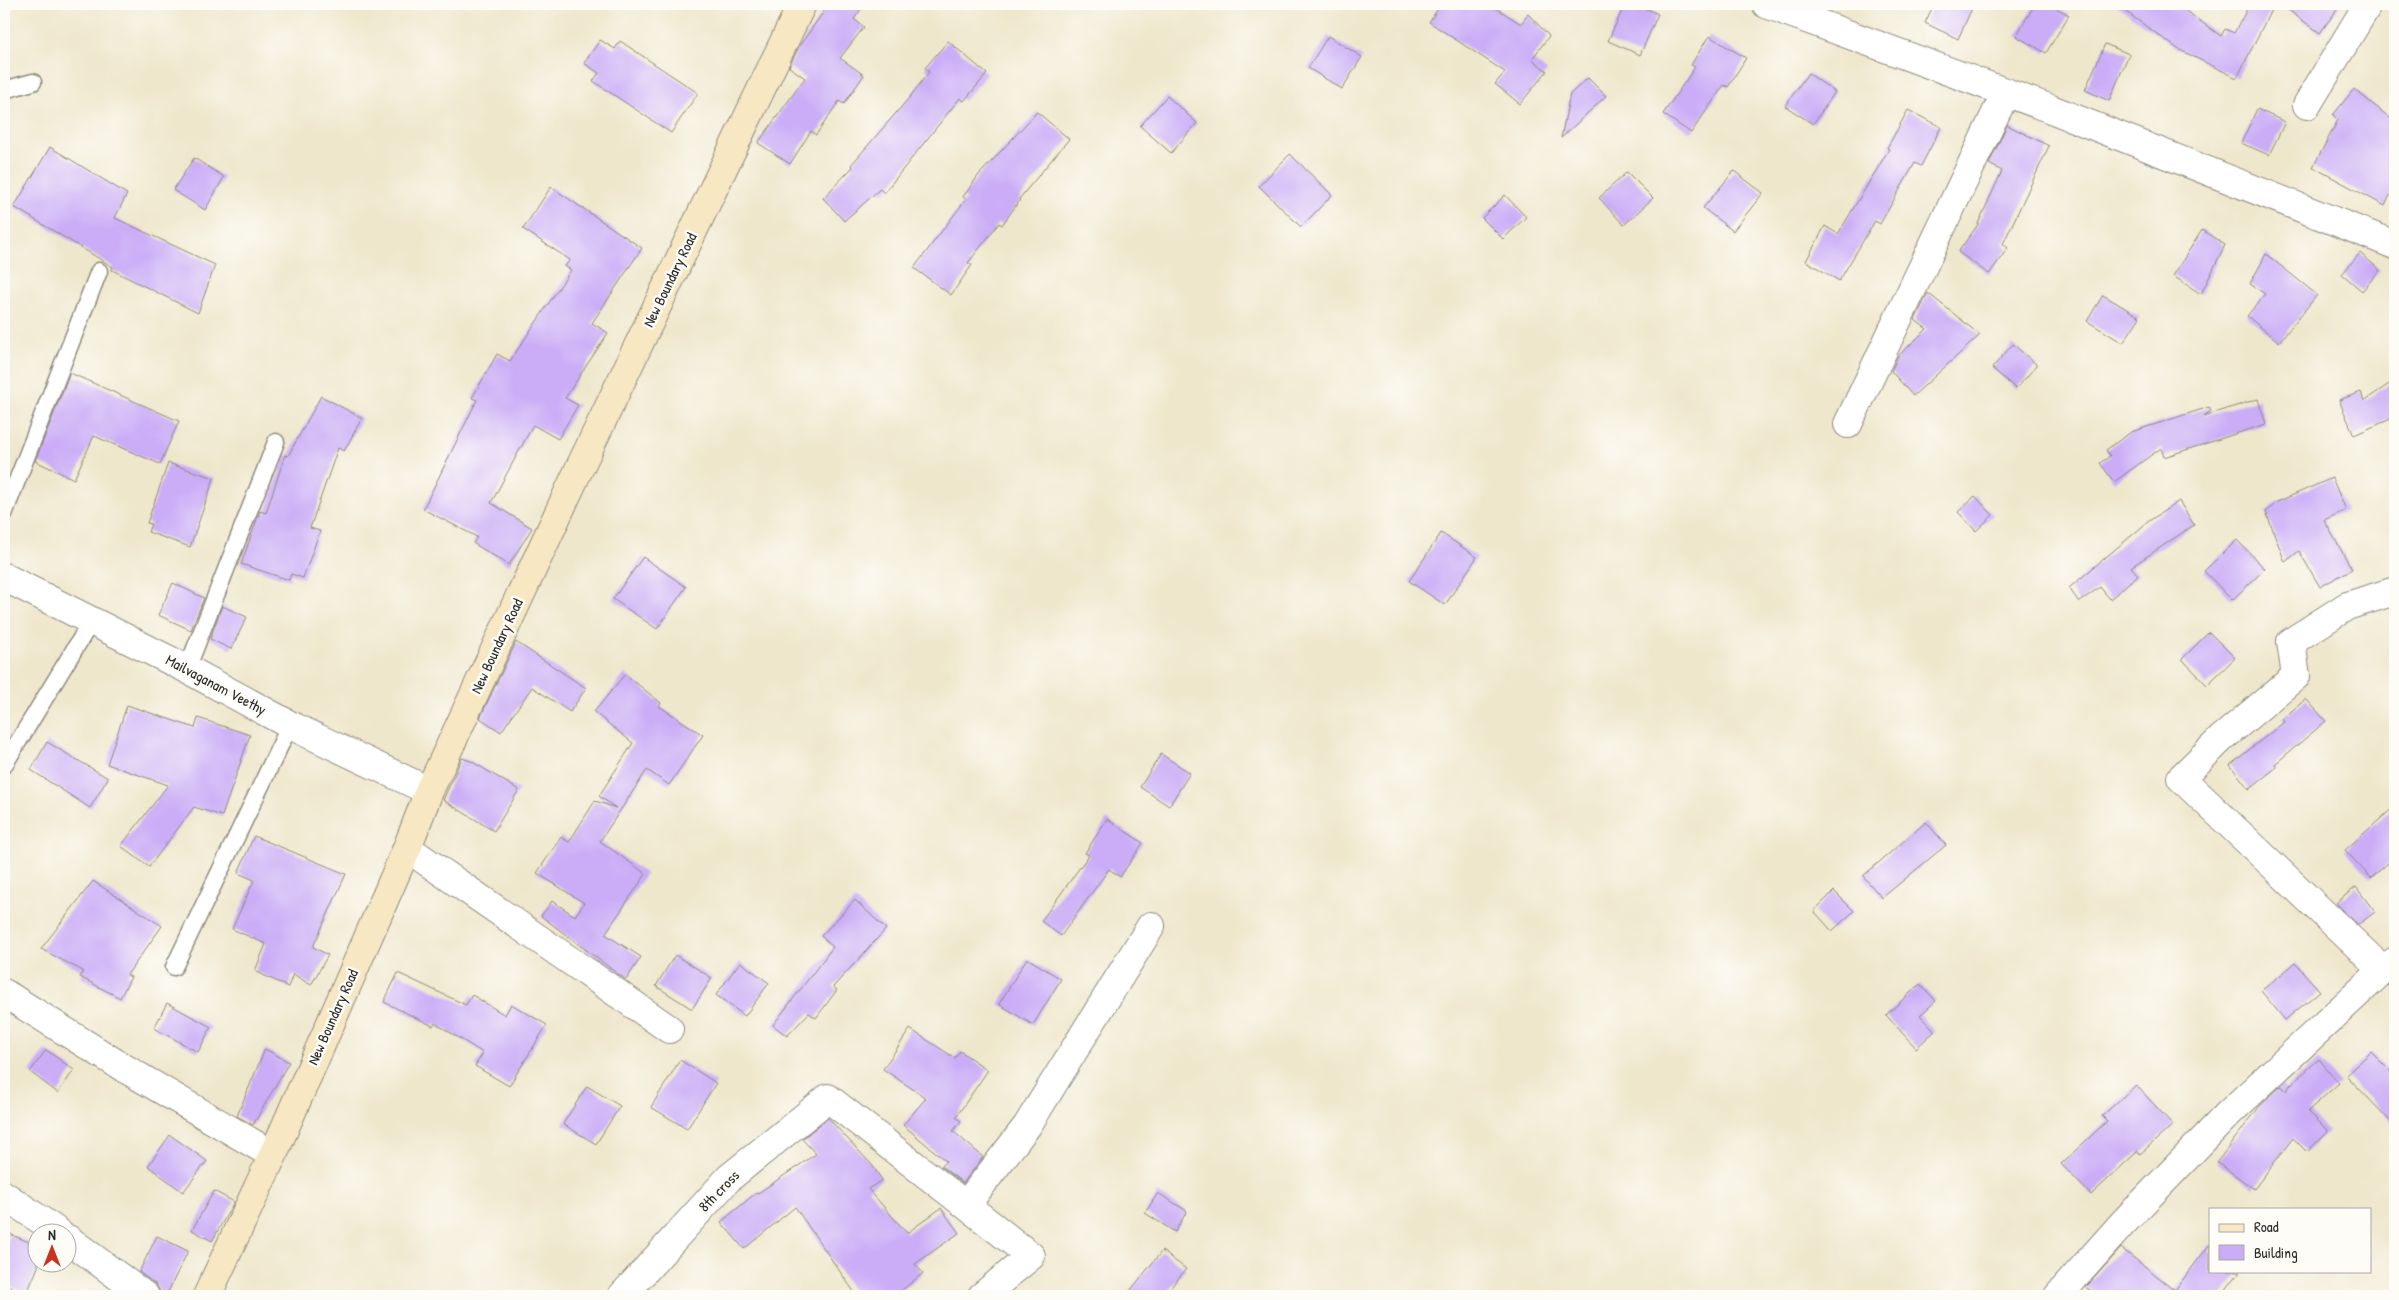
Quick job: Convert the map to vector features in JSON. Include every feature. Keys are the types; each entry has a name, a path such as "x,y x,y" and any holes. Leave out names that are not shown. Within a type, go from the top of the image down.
{"main road":[{"name":"New Boundary Road","path":"207,1296 273,1155 407,848 429,791 583,460 802,4"}],"street":[{"path":"1766,4 2006,92 2395,245"},
{"path":"2308,105 2368,4"},
{"path":"1848,424 2006,92"},
{"name":"Mailvaganam Veethy","path":"4,577 187,669 290,725 429,791"},
{"path":"2058,1296 2122,1224 2228,1114 2389,966 2181,778 2221,739 2296,676 2291,642 2348,606 2395,591"},
{"path":"407,848 669,1029"},
{"path":"982,1296 1031,1256 966,1205 1027,1126 1151,926"},
{"path":"4,993 119,1065 273,1155"},
{"name":"8th cross","path":"622,1296 729,1178 828,1098 966,1205"},
{"path":"4,1196 43,1222"},
{"path":"78,1246 145,1296"}],"lane":[{"path":"4,90 33,82"},
{"path":"4,514 100,272"},
{"path":"187,669 276,442"},
{"path":"4,765 91,622"},
{"path":"174,968 290,725"}],"building":[{"path":"829,4 865,4 854,19 864,27 840,58 864,75 844,104 839,101 816,135 811,131 790,164 758,143 805,78 789,67 800,45"},
{"path":"1441,4 1490,4 1521,24 1528,14 1549,36 1532,59 1547,71 1520,104 1495,84 1505,72 1429,22"},
{"path":"1625,4 1636,4 1658,14 1640,55 1608,41"},
{"path":"1934,4 1974,4 1958,39 1925,23"},
{"path":"2035,4 2049,4 2069,15 2046,53 2016,36"},
{"path":"2115,4 2176,4 2221,36 2225,29 2234,33 2250,4 2274,4 2237,78 2178,49"},
{"path":"2280,4 2341,4 2320,33"},
{"path":"1328,36 1362,57 1342,89 1308,68"},
{"path":"1709,36 1746,58 1728,87 1724,85 1691,133 1663,114 1695,67 1691,65"},
{"path":"600,40 615,49 620,41 698,93 671,133 593,81 599,73 584,63"},
{"path":"948,41 987,74 964,101 960,98 884,193 880,189 844,221 823,198 853,167 851,165 909,98 929,72 925,68"},
{"path":"2105,44 2129,54 2109,101 2085,90"},
{"path":"1808,73 1835,92 1813,124 1785,106"},
{"path":"1588,78 1606,96 1561,138 1570,94"},
{"path":"2354,89 2395,122 2395,184 2385,206 2313,167 2338,120 2333,115"},
{"path":"1167,96 1197,123 1171,153 1140,126"},
{"path":"2257,109 2285,122 2269,155 2241,143"},
{"path":"1908,110 1941,127 1921,166 1915,163 1880,224 1875,221 1839,281 1806,261 1825,226 1838,234 1889,149 1887,148"},
{"path":"1037,112 1069,139 1019,199 1002,225 999,223 968,263 972,265 951,295 914,268 966,199 963,197 978,176"},
{"path":"2007,125 2049,146 2003,244 2008,248 1989,274 1958,252 1977,226 2002,171 1989,164"},
{"path":"50,147 127,194 115,218 215,265 198,313 112,270 113,267 14,207"},
{"path":"1290,154 1332,195 1301,227 1259,186"},
{"path":"194,158 224,177 205,210 173,190"},
{"path":"1734,171 1763,193 1733,231 1703,208"},
{"path":"1627,172 1653,198 1624,225 1599,198"},
{"path":"551,187 642,248 592,323 608,333 565,398 578,405 558,439 533,425 491,503 532,528 509,565 473,543 477,537 423,509 477,400 472,398 497,354 510,361 571,270 565,266 570,260 523,229"},
{"path":"1505,195 1526,217 1503,239 1482,218"},
{"path":"2202,230 2225,245 2201,294 2173,276"},
{"path":"2360,253 2380,270 2362,291 2342,274"},
{"path":"2266,254 2317,295 2279,342 2247,316 2265,294 2250,284"},
{"path":"1928,293 1980,335 1913,396 1891,371 1898,356 1927,329 1915,320"},
{"path":"2103,295 2140,317 2123,343 2087,321"},
{"path":"2013,344 2037,365 2016,389 1992,368"},
{"path":"70,373 179,421 160,464 94,436 74,479 35,461"},
{"path":"2395,380 2395,417 2354,435 2339,400 2361,392 2364,401"},
{"path":"321,396 362,418 344,451 338,448 310,528 320,531 303,578 291,574 289,580 241,564 260,511 266,513 285,455 288,456"},
{"path":"2258,399 2266,424 2164,457 2161,448 2114,482 2100,463 2110,456 2106,450 2131,432 2209,407 2211,411 2204,416"},
{"path":"168,463 214,478 190,547 148,532 151,524 147,523"},
{"path":"2332,478 2346,510 2324,520 2352,569 2320,587 2299,551 2285,562 2266,512 2277,502"},
{"path":"1975,496 1993,515 1976,531 1958,512"},
{"path":"2179,501 2194,525 2131,567 2138,575 2110,599 2100,587 2079,602 2069,588 2149,521"},
{"path":"1441,533 1477,557 1445,605 1409,581"},
{"path":"2237,540 2265,569 2232,600 2204,571"},
{"path":"643,557 686,587 657,629 613,599"},
{"path":"173,583 204,598 191,630 158,615"},
{"path":"222,606 247,617 231,649 210,639"},
{"path":"2209,632 2235,658 2207,685 2182,659"},
{"path":"516,642 586,688 570,712 532,687 501,732 480,718"},
{"path":"625,674 661,703 659,706 703,735 669,785 647,770 600,841 646,874 605,934 641,957 626,980 541,916 552,901 575,916 584,903 537,873 561,837 569,842 595,801 616,808 599,796 633,743 594,712"},
{"path":"2306,699 2326,721 2275,764 2277,767 2249,789 2230,765 2284,722 2282,719"},
{"path":"127,705 195,728 198,718 250,735 222,816 194,807 149,867 121,846 168,785 107,764"},
{"path":"47,742 108,778 90,808 31,770"},
{"path":"1161,754 1190,773 1169,806 1140,787"},
{"path":"462,758 471,761 519,790 494,831 443,800"},
{"path":"2395,806 2395,857 2371,878 2345,850"},
{"path":"1107,819 1143,843 1120,877 1109,869 1061,936 1041,921 1089,855 1085,853"},
{"path":"1926,822 1946,845 1882,898 1863,876"},
{"path":"254,836 346,874 313,947 328,955 311,985 293,974 288,987 255,971 266,944 232,929 254,880 238,873"},
{"path":"93,881 162,926 127,975 131,977 120,998 80,977 83,971 41,949"},
{"path":"2356,887 2375,912 2358,925 2336,903"},
{"path":"1834,891 1854,911 1832,931 1814,911"},
{"path":"855,900 886,929 833,987 837,990 816,1018 809,1013 787,1036 773,1025 833,947 821,936"},
{"path":"675,955 712,978 692,1009 656,986"},
{"path":"1027,958 1061,979 1033,1025 999,1004"},
{"path":"740,962 769,983 745,1016 716,995"},
{"path":"2295,963 2320,991 2285,1020 2261,991"},
{"path":"398,973 466,1005 472,995 505,1015 511,1004 547,1025 509,1086 475,1066 483,1053 435,1023 433,1026 384,1002"},
{"path":"1920,984 1936,1001 1920,1015 1935,1031 1916,1048 1886,1015"},
{"path":"167,1003 211,1027 198,1052 154,1028"},
{"path":"910,1029 955,1058 960,1051 988,1070 956,1117 961,1121 953,1131 983,1157 963,1183 941,1166 946,1161 903,1125 926,1098 883,1069"},
{"path":"265,1049 289,1062 253,1125 237,1116"},
{"path":"46,1050 74,1070 58,1093 30,1072"},
{"path":"2371,1052 2395,1076 2395,1126 2346,1075"},
{"path":"2319,1059 2339,1083 2308,1111 2328,1131 2307,1152 2293,1138 2254,1189 2217,1162 2260,1106 2281,1086 2287,1091 2290,1085"},
{"path":"680,1060 716,1083 687,1129 651,1107"},
{"path":"2136,1085 2173,1125 2140,1154 2138,1151 2091,1195 2061,1164 2107,1121 2102,1116"},
{"path":"587,1086 620,1106 596,1144 563,1124"},
{"path":"828,1118 872,1165 882,1180 868,1189 907,1233 941,1208 959,1233 915,1264 923,1273 895,1296 857,1296 795,1207 744,1249 721,1222 757,1192 816,1154 802,1139"},
{"path":"170,1135 207,1161 183,1192 148,1166"},
{"path":"214,1191 234,1202 212,1241 192,1230"},
{"path":"1158,1193 1187,1211 1175,1232 1145,1213"},
{"path":"10,1234 28,1242 28,1272 36,1272 27,1293 4,1284 4,1251"},
{"path":"157,1236 188,1251 166,1296 160,1296 159,1289 155,1284 139,1272"},
{"path":"2209,1245 2209,1272 2239,1272 2221,1296 2098,1296 2086,1287 2121,1248 2175,1290"},
{"path":"1162,1251 1186,1269 1164,1296 1126,1296"}]}
